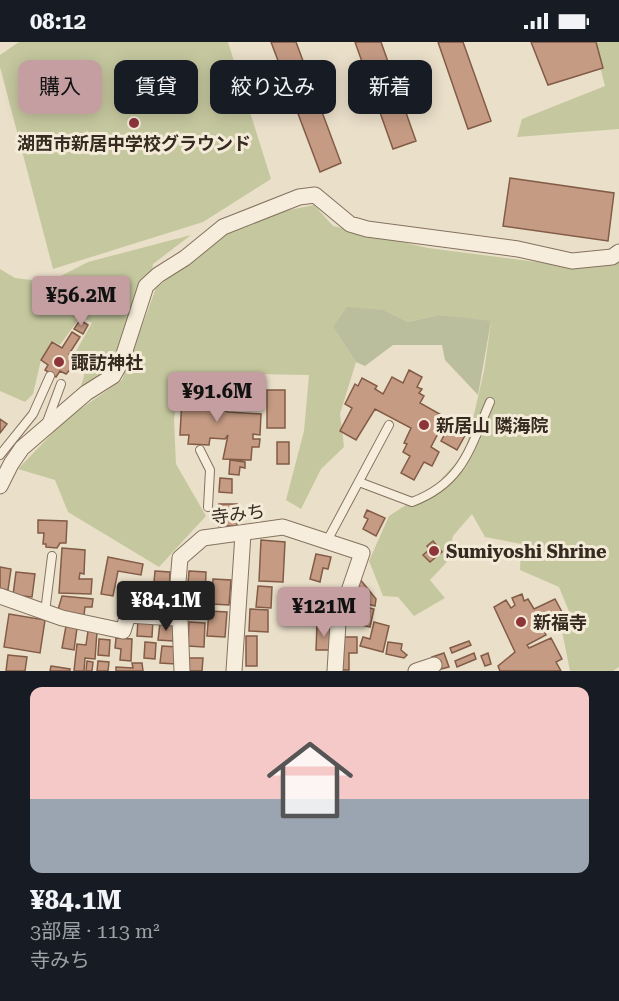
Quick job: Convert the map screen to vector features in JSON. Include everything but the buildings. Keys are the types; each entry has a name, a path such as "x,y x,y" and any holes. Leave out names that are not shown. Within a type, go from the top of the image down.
{"street":[{"path":"0,486 22,448 86,393 113,376 122,360 147,286 158,274 185,258 223,227 299,197 315,195 350,224 368,229 518,249 572,261 612,257 619,252"},
{"name":"寺みち","path":"182,671 180,620 175,618 180,558 202,538 283,528 362,553 338,623 335,671"},
{"path":"234,671 243,534"},
{"path":"0,596 45,612 123,631 128,615 175,618"},
{"path":"416,671 434,664"}],"lane":[{"path":"0,455 33,414 50,376"},
{"path":"45,429 61,384"},
{"path":"359,482 412,502 440,489 457,474 490,402"},
{"path":"327,541 389,426"},
{"path":"200,450 210,470 208,507"},
{"path":"45,612 52,556"}],"green space":[{"name":"湖西市新居中学校グラウンド","path":"19,42 228,42 234,60 210,60 210,114 251,114 271,179 203,222 53,269 0,67 0,55"},
{"path":"594,42 619,42 619,129 517,137 522,119 605,86"},
{"path":"314,205 333,226 428,248 576,267 613,265 619,260 619,667 613,671 570,671 561,626 572,619 559,587 520,570 521,544 485,537 472,514 453,536 446,563 430,580 445,598 414,616 398,597 383,596 369,561 389,516 434,487 465,453 484,371 491,322 439,315 408,322 384,310 333,327 356,362 340,414 344,447 321,469 301,509 286,500 304,431 309,375 254,374 235,383 180,377 174,420 176,464 206,516 159,567 68,512 55,480 18,469 66,419 122,380 156,288 225,234 284,211"},
{"path":"191,235 153,264 150,283 122,360 86,393 81,386 84,376 82,358 75,353 92,323 81,316 60,345 52,341 41,360 33,394 25,402 0,391 0,269 15,278 32,280 59,277 88,262"},
{"path":"347,307 384,310 408,322 439,315 491,321 478,395 445,360 442,345 393,345 365,366 356,362 333,327"}],"place":[{"name":"湖西市新居中学校グラウンド","path":"134,123"},
{"name":"諏訪神社","path":"59,362"},
{"name":"新居山 隣海院","path":"424,425"},
{"name":"Sumiyoshi Shrine","path":"434,551"},
{"name":"新福寺","path":"521,622"}]}
